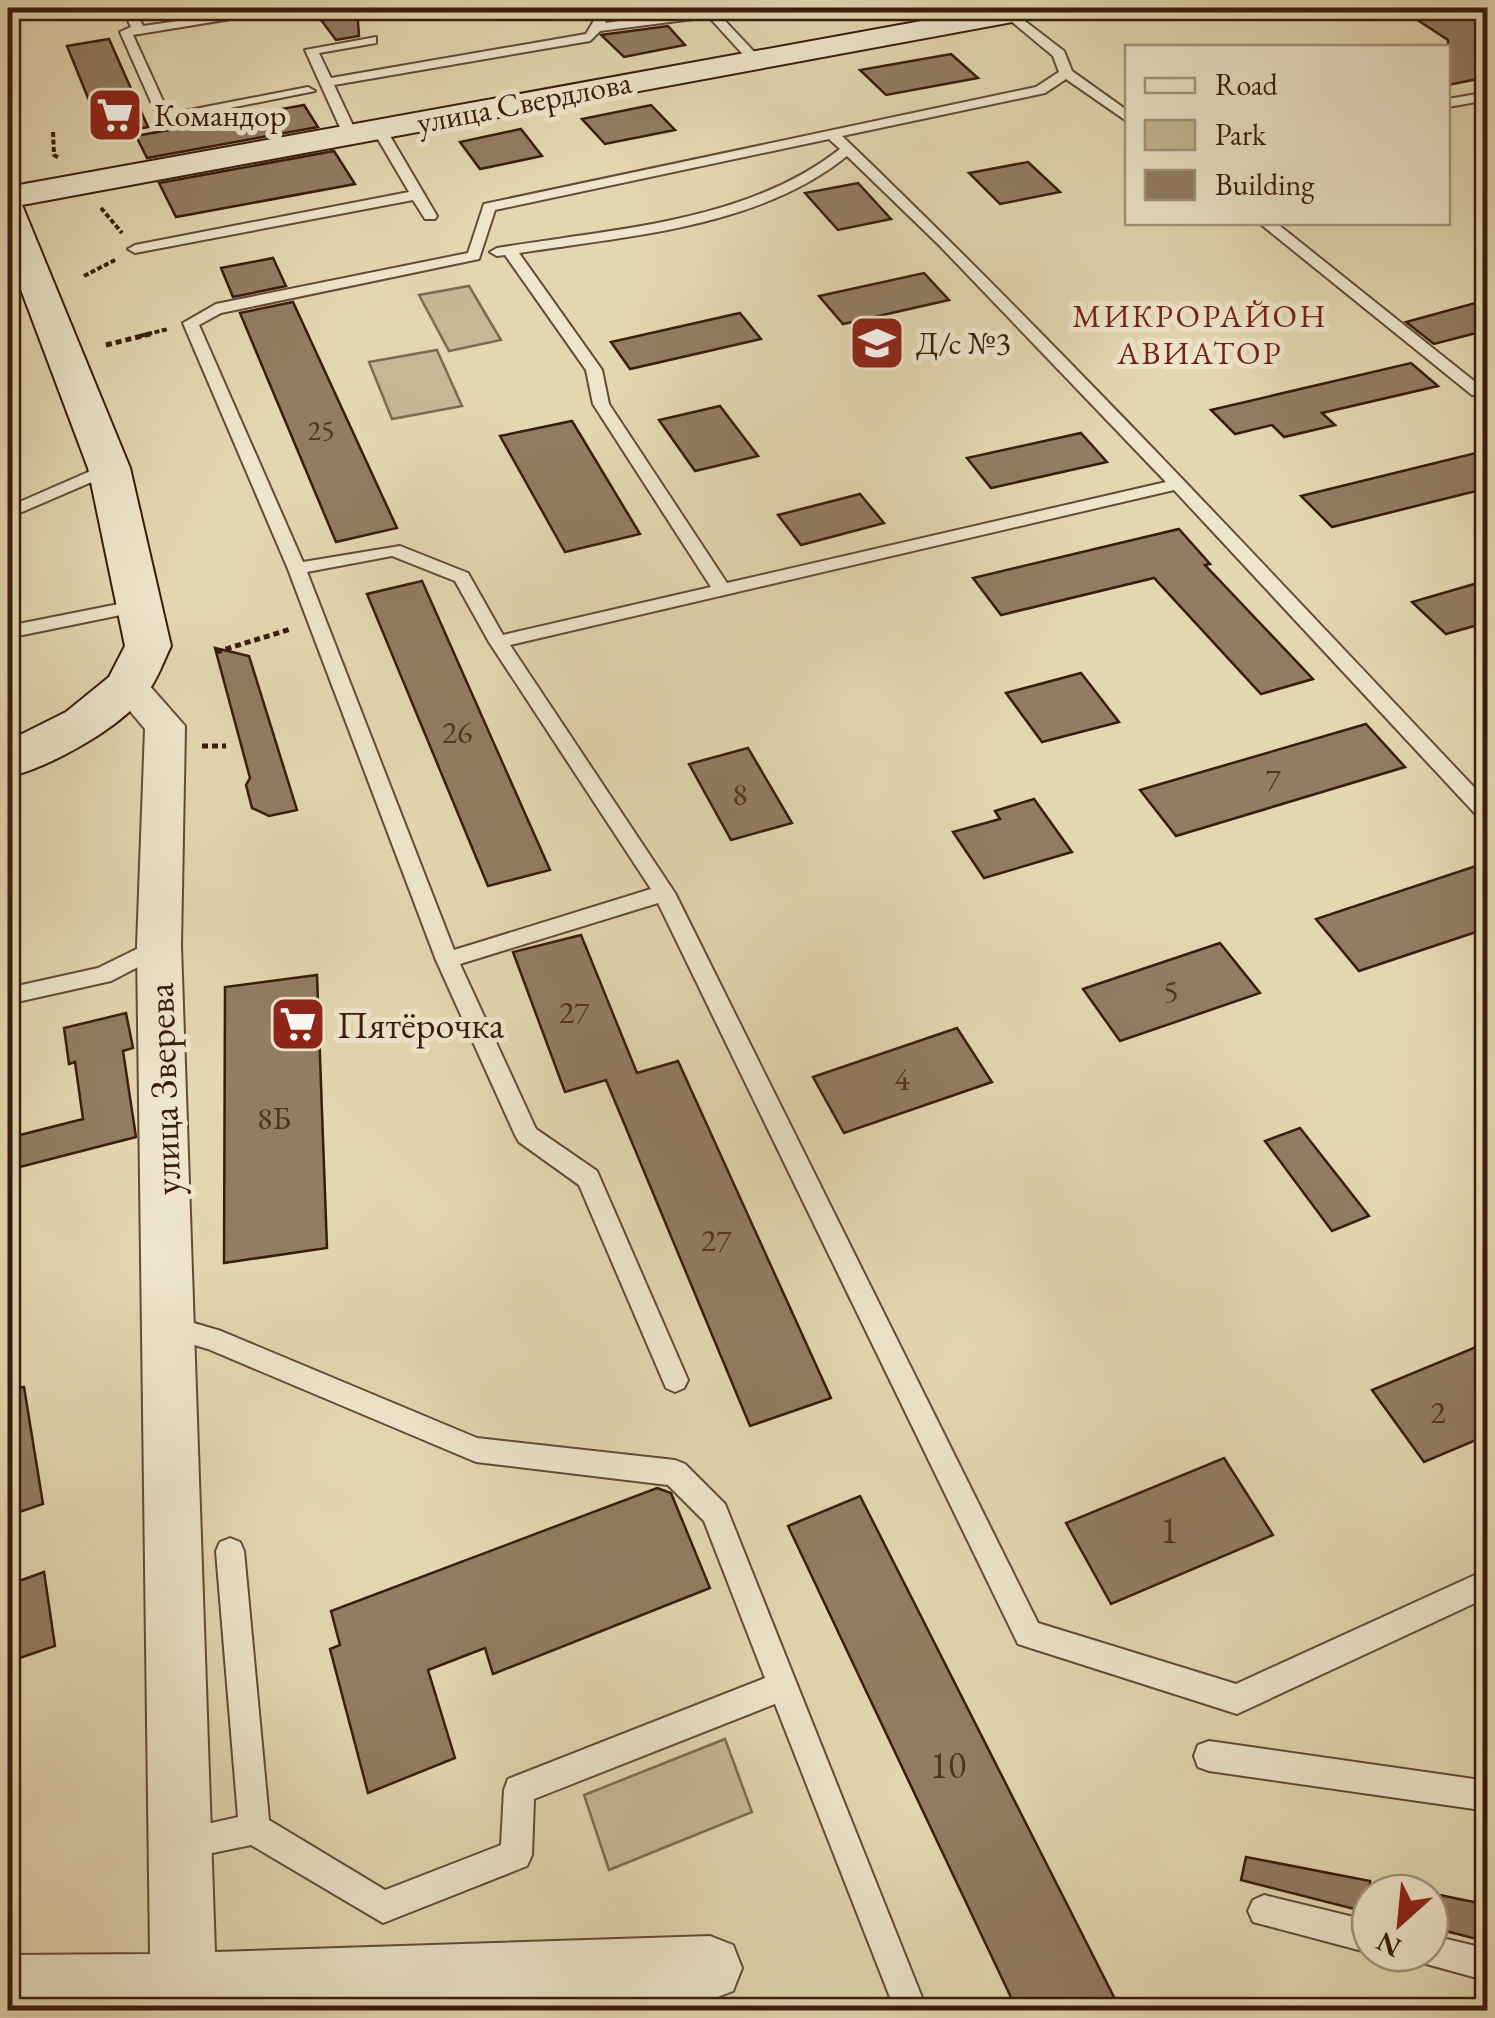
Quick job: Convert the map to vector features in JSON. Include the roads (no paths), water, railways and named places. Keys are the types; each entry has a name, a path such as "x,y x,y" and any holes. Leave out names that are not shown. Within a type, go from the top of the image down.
{"main road":[{"name":"улица Свердлова","path":"8,198 998,11"},
{"path":"8,210 109,468 148,646 128,686 83,724 8,762"}],"street":[{"name":"улица Зверева","path":"128,686 165,726 159,946 181,1844 181,1998"},
{"path":"8,1988 181,1998 710,1968"}],"lane":[{"path":"8,15 49,8"},
{"path":"128,8 139,30"},
{"path":"292,8 126,32 165,119 308,91"},
{"path":"325,83 590,37 602,17 595,8"},
{"path":"596,28 710,10 754,58"},
{"path":"998,11 1059,54 1066,72 1125,116"},
{"path":"372,40 310,50 325,83 430,216"},
{"path":"474,256 490,207 841,142 1040,90 1066,72"},
{"path":"1450,103 1488,96"},
{"path":"675,1380 588,1178 528,1135 447,960 296,569 191,323 216,309 474,256 712,213 764,199 831,167 841,142"},
{"path":"841,142 1178,484 1488,815"},
{"path":"134,249 416,195"},
{"path":"1270,225 1478,392"},
{"path":"509,250 594,370 601,404 722,590"},
{"path":"8,514 109,468"},
{"path":"498,642 1178,484"},
{"path":"296,569 394,550 462,577 498,642 664,892 1028,1634 1237,1699 1488,1582"},
{"path":"8,632 139,606"},
{"path":"447,960 664,892"},
{"path":"8,996 103,975 159,946"},
{"path":"170,1327 212,1339 476,1450 674,1473 715,1513 911,2010"},
{"path":"230,1551 254,1830"},
{"path":"181,1844 254,1830 383,1907 516,1855 519,1790 785,1686"},
{"path":"1209,1756 1488,1796"},
{"path":"1264,1911 1350,1932"},
{"path":"1450,1957 1488,1966"}],"place":[{"name":"Командор","path":"115,115"},
{"name":"Д/с №3","path":"877,343"},
{"name":"Пятёрочка","path":"298,1024"}],"district":[{"name":"МИКРОРАЙОН АВИАТОР","path":"1200,334"}]}
